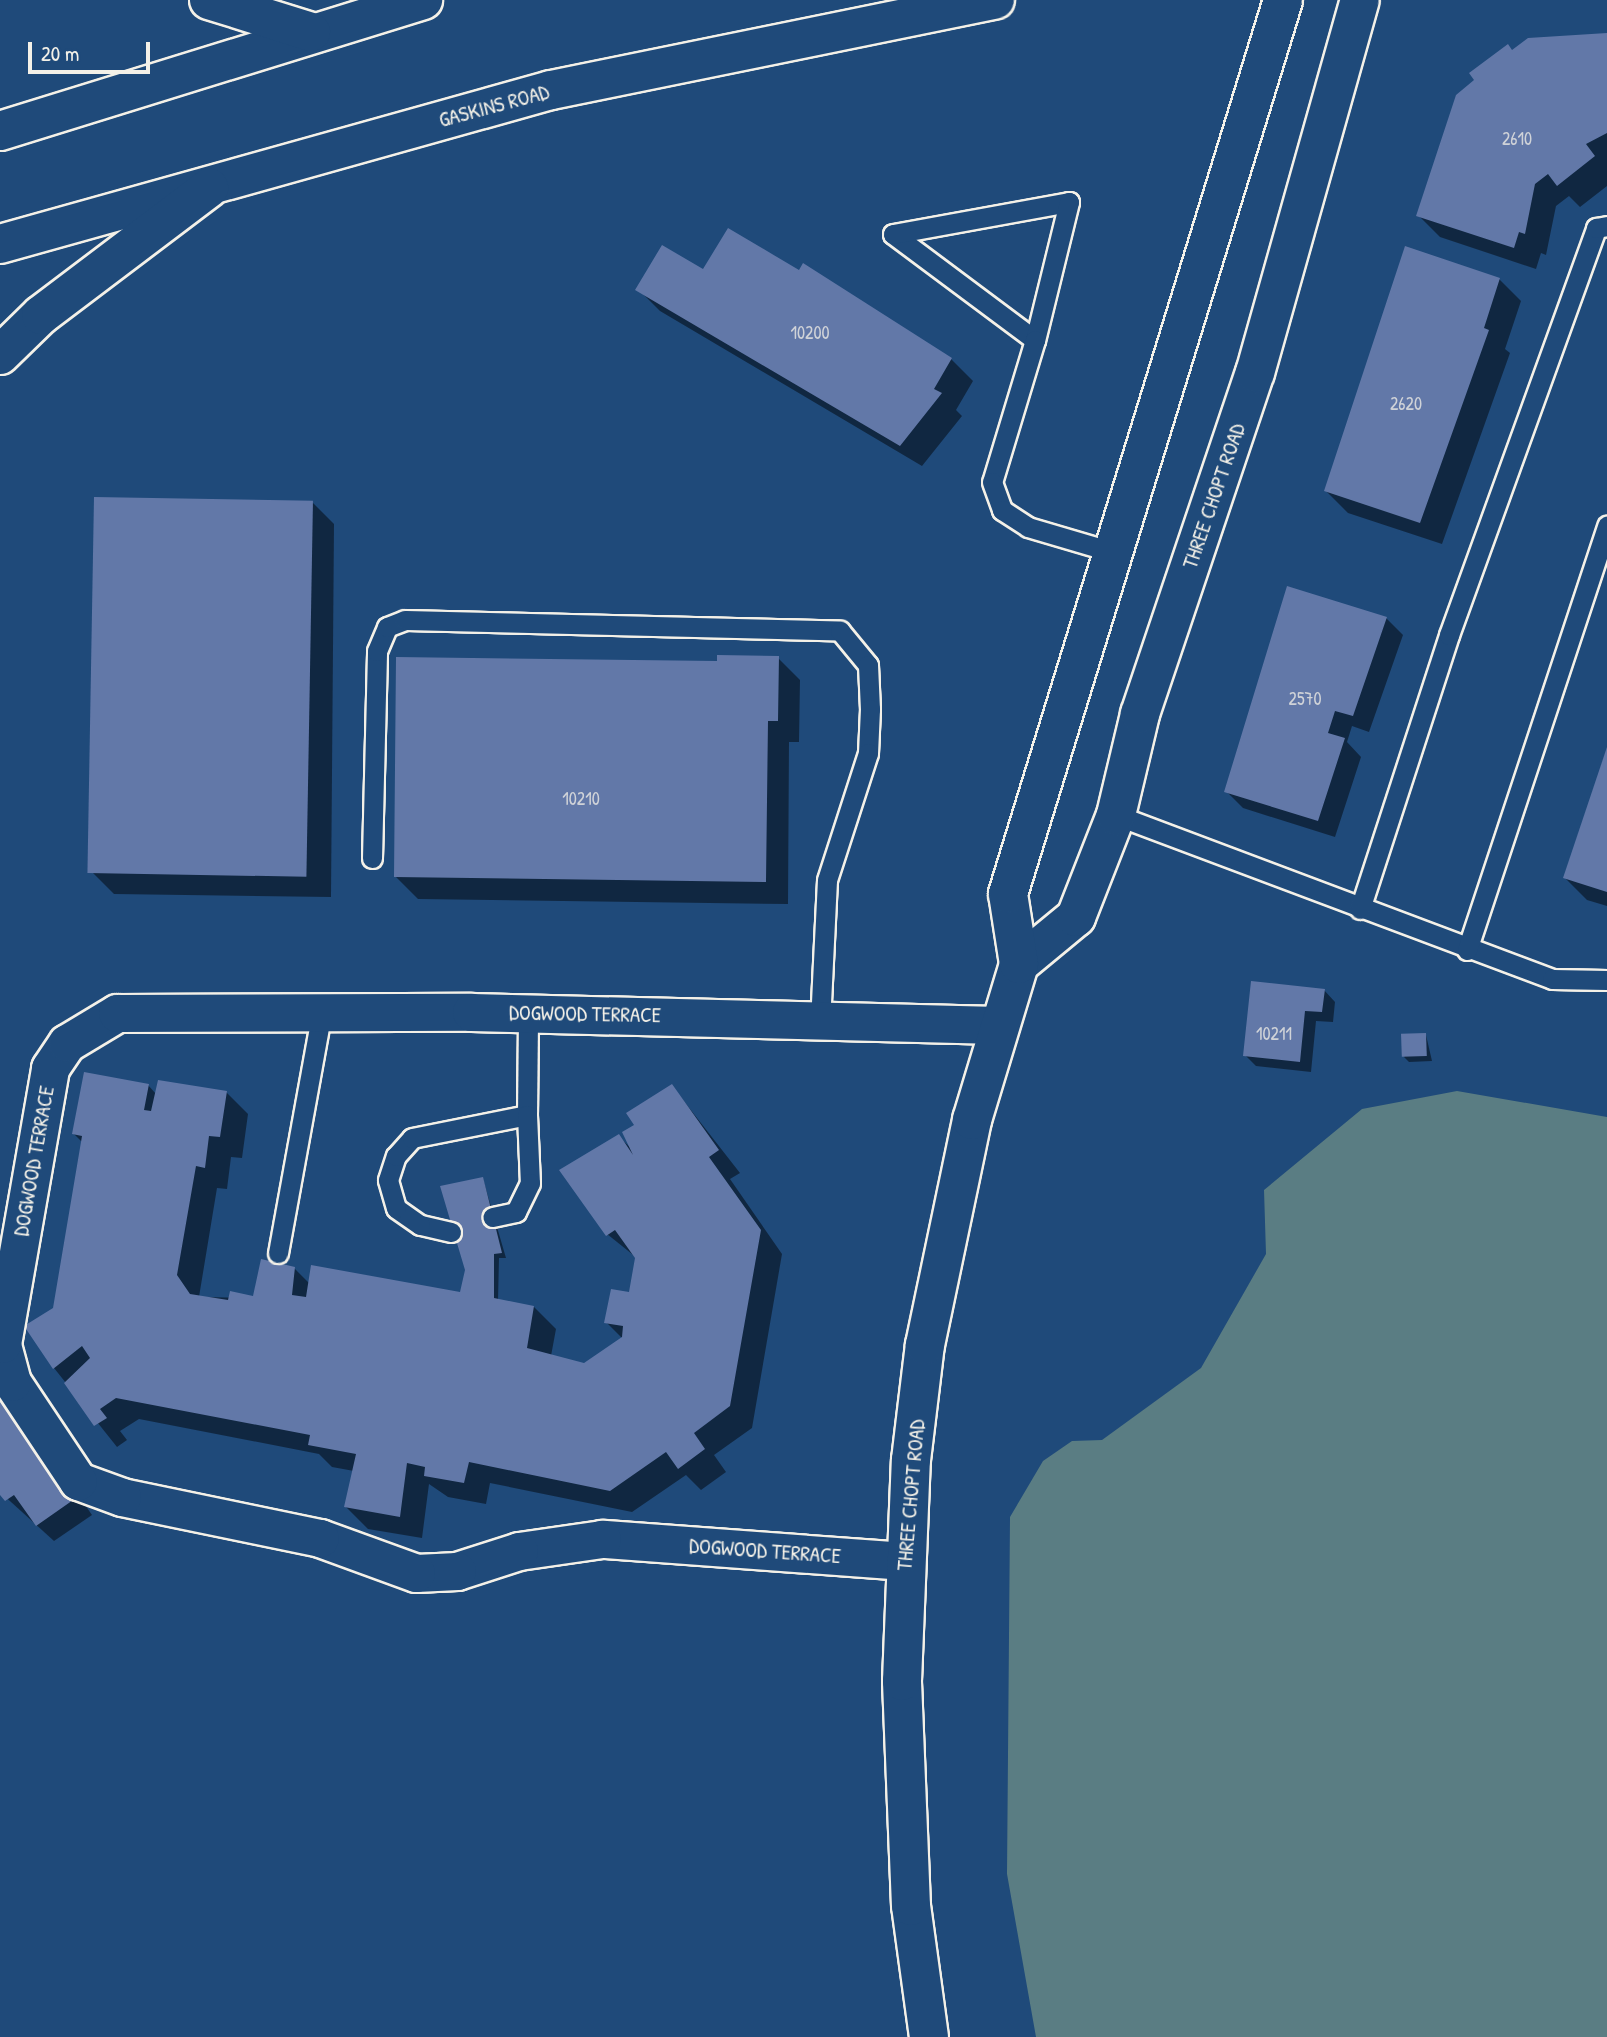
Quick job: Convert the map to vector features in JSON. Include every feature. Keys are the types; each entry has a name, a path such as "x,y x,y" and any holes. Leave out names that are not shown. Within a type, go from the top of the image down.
{"main road":[{"path":"209,0 311,32"},
{"path":"0,131 311,32 423,0"},
{"name":"GASKINS ROAD","path":"0,244 209,188 551,90 995,0"},
{"name":"THREE CHOPT ROAD","path":"929,2037 911,1906 902,1760 905,1561 925,1345 998,1025 1018,964 1008,894 1283,0"},
{"name":"THREE CHOPT ROAD","path":"1018,964 1076,917 1116,815 1140,714 1255,373 1360,0"},
{"path":"0,355 41,315 209,188"}],"street":[{"name":"DOGWOOD TERRACE","path":"905,1561 602,1539 519,1551 457,1571 416,1573 320,1538 122,1497 78,1481 12,1382 2,1344 51,1068 66,1043 117,1013 528,1013 998,1025"}],"lane":[{"path":"1035,340 893,234 1069,202 1035,340 992,482 1002,510 1028,527 1113,552"},
{"path":"1360,909 1501,490 1596,228 1607,226"},
{"path":"1467,950 1607,526"},
{"path":"372,858 377,651 387,627 405,620 840,631 868,665 868,753 827,880 820,1021"},
{"path":"1116,815 1467,950 1552,979 1607,980"},
{"path":"278,1253 322,1012"},
{"path":"493,1217 516,1212 530,1183 527,1115 528,1013"},
{"path":"451,1232 419,1225 396,1208 388,1180 396,1156 412,1139 527,1115"}],"green space":[{"path":"1457,1091 1607,1117 1607,2037 1036,2037 1007,1874 1010,1517 1043,1461 1072,1441 1102,1440 1201,1368 1266,1254 1264,1190 1362,1109"}],"building":[{"path":"1607,33 1607,133 1586,144 1595,156 1557,186 1548,174 1535,184 1525,234 1519,232 1514,248 1416,216 1456,95 1474,80 1469,73 1508,44 1512,50 1528,38"},
{"path":"728,228 799,270 803,263 952,358 934,389 942,393 900,446 635,290 662,245 703,269"},
{"path":"1405,246 1500,278 1484,328 1489,330 1420,523 1324,491"},
{"path":"94,497 313,501 306,877 87,873"},
{"path":"1287,586 1387,617 1353,716 1335,711 1328,733 1345,738 1318,821 1224,792"},
{"path":"717,655 779,656 778,721 768,721 766,882 394,877 396,657 717,661"},
{"path":"1607,747 1607,892 1563,878"},
{"path":"1251,981 1325,989 1322,1012 1305,1011 1300,1062 1243,1056"},
{"path":"1426,1033 1427,1056 1402,1057 1401,1034"},
{"path":"84,1072 149,1084 144,1110 151,1111 158,1080 227,1091 220,1137 209,1136 205,1168 196,1166 177,1275 190,1294 228,1300 230,1291 253,1296 261,1259 295,1267 292,1295 306,1297 311,1265 460,1292 465,1270 440,1186 483,1177 502,1253 494,1254 494,1298 534,1306 527,1348 584,1363 622,1337 623,1326 604,1323 611,1289 629,1292 635,1258 615,1230 606,1236 559,1170 619,1134 633,1155 622,1132 634,1125 626,1113 672,1084 719,1150 709,1157 761,1230 730,1406 694,1433 705,1449 678,1469 666,1452 610,1491 469,1462 464,1483 424,1476 425,1467 407,1463 400,1517 344,1507 356,1454 308,1445 310,1435 116,1398 100,1409 107,1418 94,1426 64,1383 90,1358 82,1346 53,1369 24,1326 53,1308 82,1136 72,1134"},
{"path":"0,1387 76,1498 36,1526 14,1495 5,1501 0,1495"}]}
